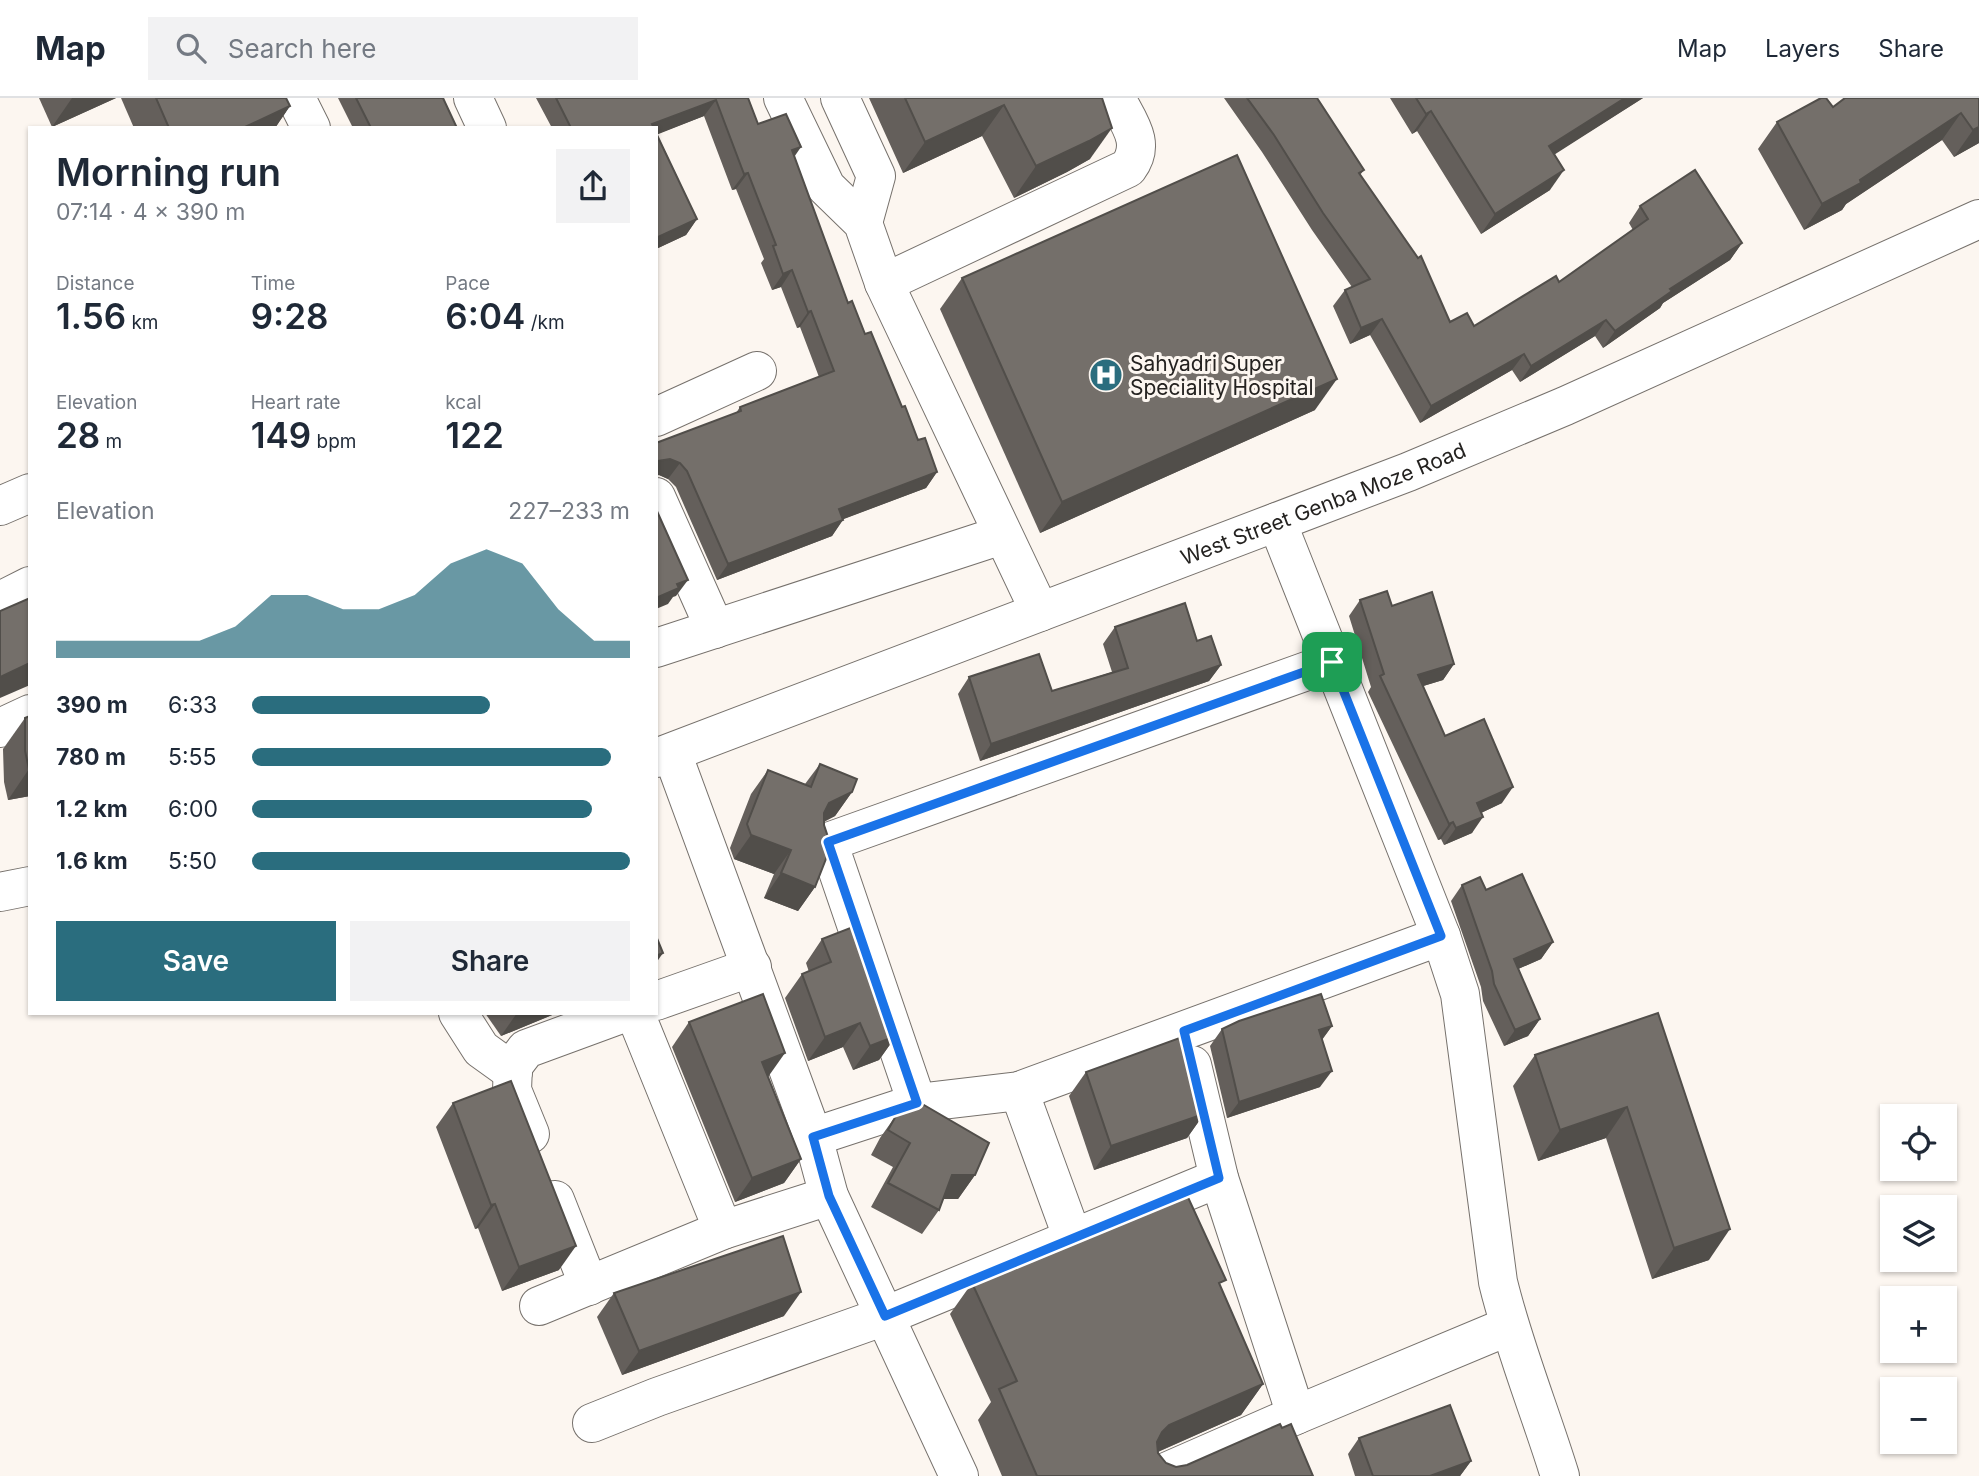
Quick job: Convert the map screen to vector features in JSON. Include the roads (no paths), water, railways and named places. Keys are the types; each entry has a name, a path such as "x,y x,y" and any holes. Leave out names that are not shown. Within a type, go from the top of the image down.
{"street":[{"path":"296,98 310,126"},
{"path":"472,98 486,126"},
{"path":"783,98 827,187 863,223 884,283 1040,612"},
{"path":"839,98 876,176 863,223"},
{"path":"884,283 1128,168 1135,159 1138,143 1116,98"},
{"name":"West Street Genba Moze Road","path":"664,755 1408,472 1565,406 1979,219"},
{"path":"658,416 757,371"},
{"path":"0,506 28,494"},
{"path":"658,501 715,629"},
{"path":"1277,522 1441,936 1460,994 1498,1282 1509,1326 1560,1476"},
{"path":"658,647 1002,535"},
{"path":"0,601 28,587"},
{"path":"917,1103 828,842 1332,662"},
{"path":"0,728 28,715"},
{"path":"664,755 752,967 813,1137 829,1196 959,1476"},
{"path":"0,891 28,886"},
{"path":"813,1137 917,1103 1019,1091 1441,936"},
{"path":"658,1001 752,967"},
{"path":"459,1015 481,1049 513,1072"},
{"path":"589,1286 512,1090 513,1066 526,1049 619,1015"},
{"path":"636,1015 723,1230"},
{"path":"1184,1031 1219,1178 1296,1415"},
{"path":"1019,1091 1073,1239"},
{"path":"592,1423 657,1397 885,1316 1219,1178"},
{"path":"539,1306 723,1230 829,1196"},
{"path":"1157,1476 1509,1326"}],"place":[{"name":"Sahyadri Super Speciality Hospital","path":"1106,375"}]}
